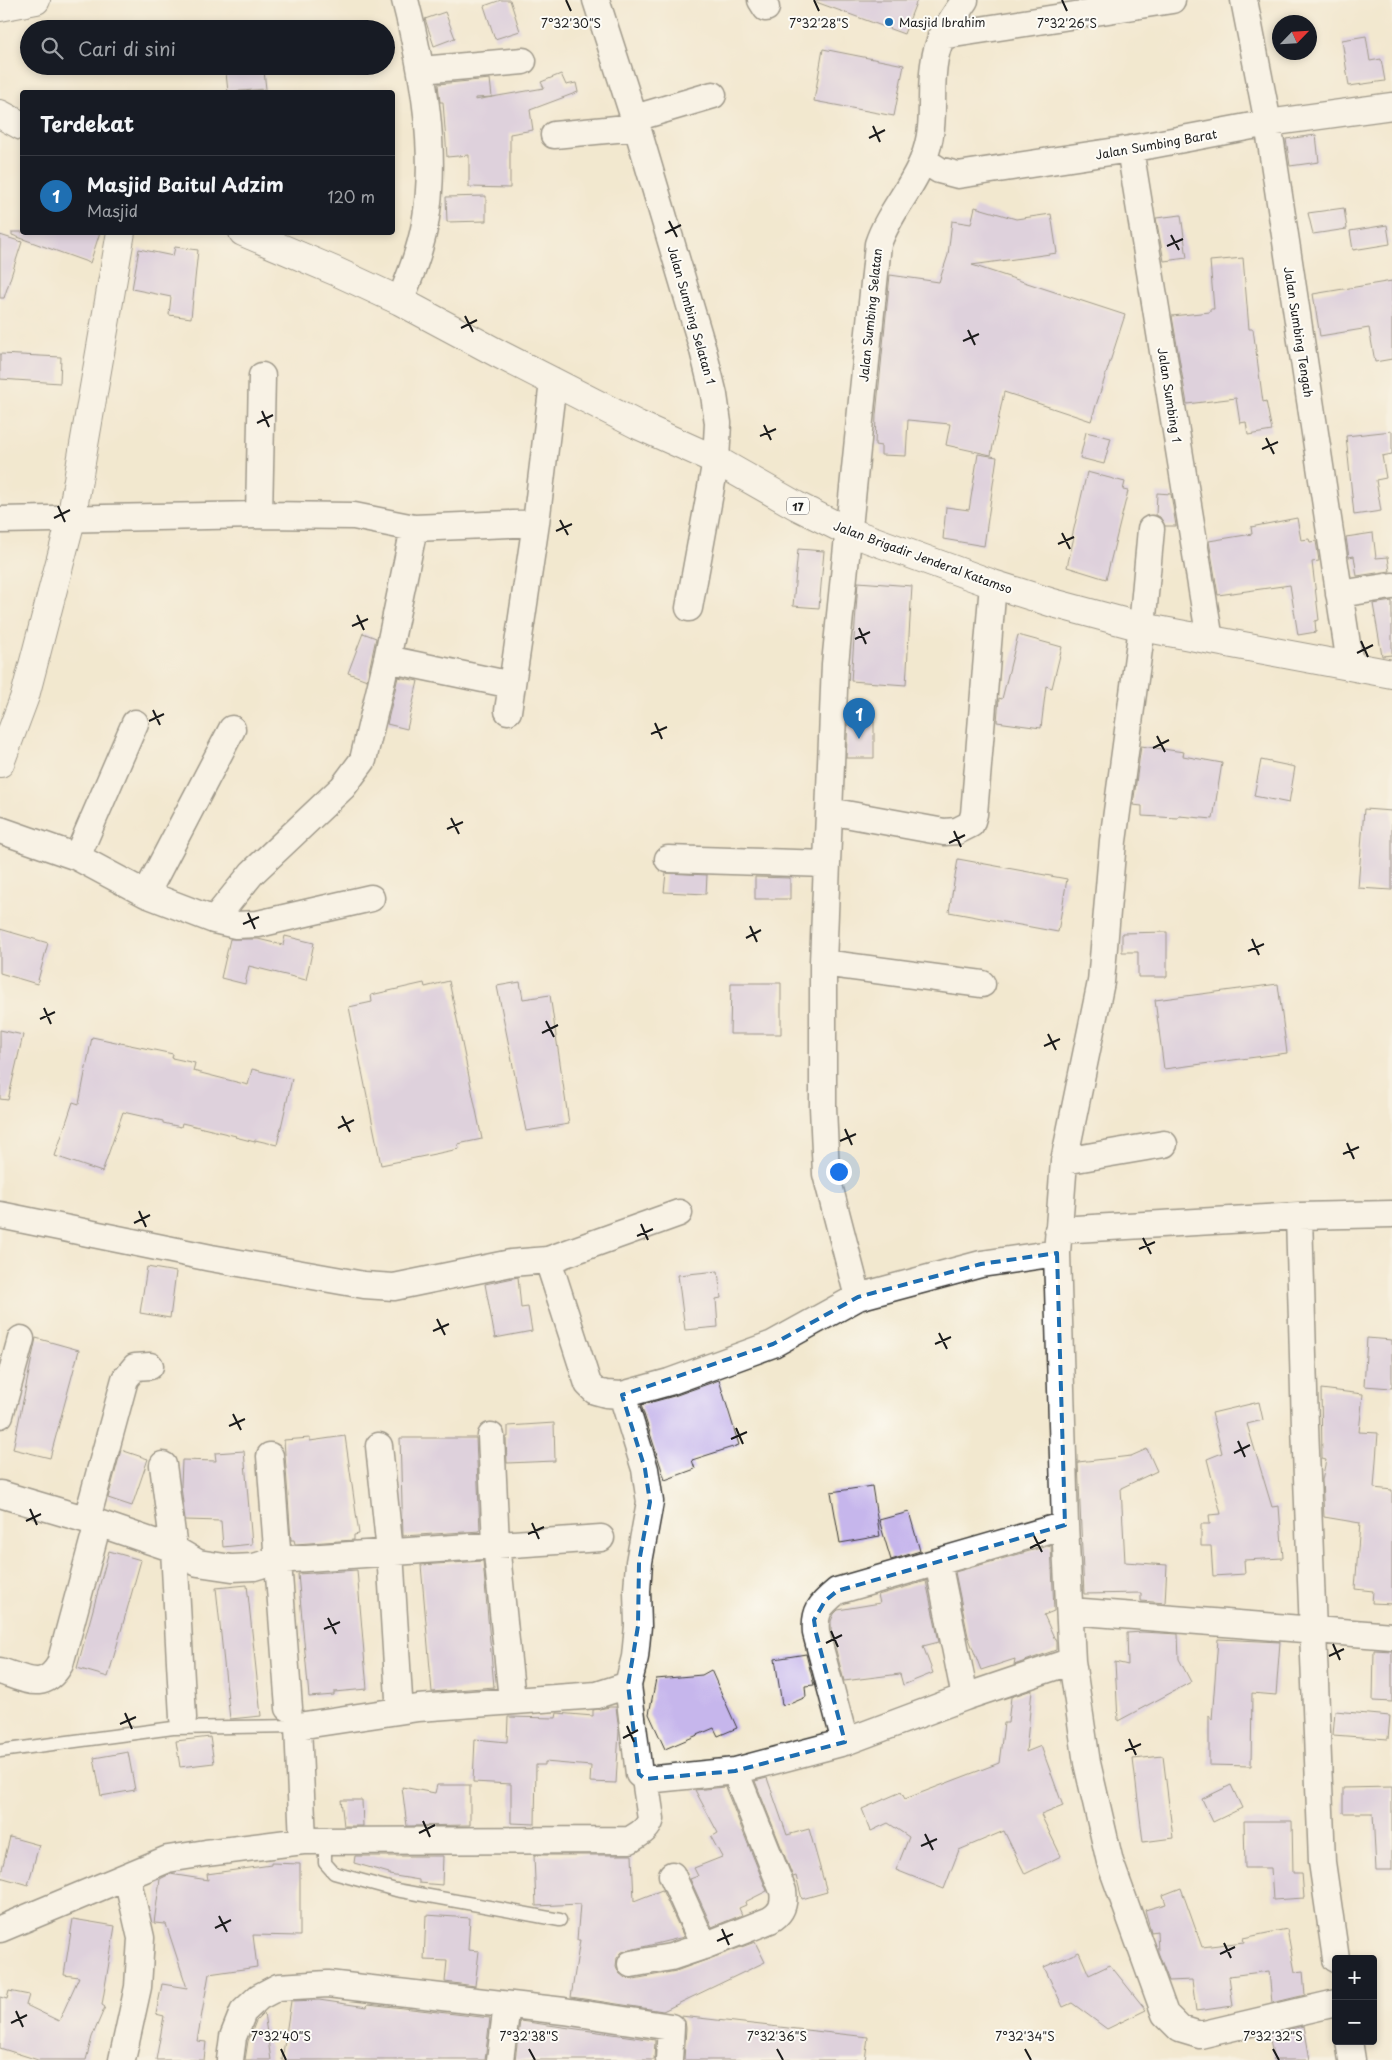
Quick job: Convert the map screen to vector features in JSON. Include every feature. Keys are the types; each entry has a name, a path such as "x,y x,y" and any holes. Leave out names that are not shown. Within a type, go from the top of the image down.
{"main road":[{"path":"0,7 36,0"},
{"path":"0,114 20,125"},
{"path":"0,763 25,696 71,520 120,235"},
{"name":"Jalan Brigadir Jenderal Katamso","path":"250,235 400,301 638,425 716,460 790,502 847,531 993,584 1053,603 1142,627 1350,664 1392,674"}],"street":[{"path":"400,301 415,264 425,225 430,189 429,146 421,70 405,0"},
{"name":"Jalan Sumbing Selatan 1","path":"596,0 636,122 699,336 714,395 718,423 716,460 689,608"},
{"name":"Jalan Sumbing Selatan","path":"858,1297 826,1174 823,1107 823,963 835,664 847,531 878,244 890,216 923,160 931,135 934,107 932,78 935,56 941,36 964,0"},
{"path":"941,36 1172,0"},
{"name":"Jalan Sumbing Tengah","path":"1244,0 1268,123 1350,664"},
{"path":"421,70 523,61"},
{"path":"554,135 636,122 713,95"},
{"name":"Jalan Sumbing Barat","path":"923,160 939,170 958,175 1130,149 1268,123 1392,106"},
{"name":"Jalan Sumbing 1","path":"1130,149 1210,640"},
{"path":"259,515 262,376"},
{"path":"508,711 536,523 553,382"},
{"path":"0,520 259,515 354,516 414,528 536,523"},
{"path":"214,920 252,873 343,786 363,760 387,659 414,528"},
{"path":"1151,530 1142,627 1112,841 1101,982 1064,1161 1058,1241 1065,1525 1072,1661 1086,1763 1110,1862 1165,2014 1180,2029 1200,2035 1332,2004"},
{"path":"829,811 944,832 957,831 971,824 974,814 993,584"},
{"path":"1339,594 1392,586"},
{"path":"387,659 512,685"},
{"path":"77,857 136,723"},
{"path":"146,894 232,729"},
{"path":"0,830 77,857 146,894 214,920 236,925 258,924 371,898"},
{"path":"668,859 827,864"},
{"path":"823,963 982,984"},
{"path":"1064,1161 1164,1144"},
{"path":"0,1216 211,1258 364,1285 394,1287 511,1263 548,1260 679,1213"},
{"path":"548,1260 588,1384 595,1391 622,1395 669,1382 773,1344 858,1297 1058,1241 1299,1216 1392,1214"},
{"path":"1299,1216 1322,1862 1335,1955"},
{"path":"0,1414 21,1339"},
{"path":"0,1671 42,1682 49,1679 55,1673 60,1664 125,1378 135,1367 150,1366"},
{"path":"0,1930 168,1860 314,1841 630,1840 645,1830 651,1819 645,1779 639,1774 628,1685 635,1657 638,1626 637,1591 639,1562 650,1502 645,1469 622,1395"},
{"path":"491,1436 496,1544 511,1690"},
{"path":"379,1446 390,1552 399,1698"},
{"path":"270,1456 277,1560 294,1717 314,1841"},
{"path":"162,1465 174,1549 183,1718"},
{"path":"0,1494 93,1521 174,1549 198,1563 232,1568 254,1567 277,1560 600,1538"},
{"path":"845,1742 814,1620 817,1610 825,1601 837,1591 1065,1525"},
{"path":"938,1562 965,1697"},
{"path":"1070,1611 1392,1636"},
{"path":"645,1779 735,1771 845,1742 965,1697 1072,1661"},
{"path":"294,1717 597,1695 628,1685"},
{"path":"631,1964 671,1957 704,1946 777,1916 784,1901 783,1891 735,1771"},
{"path":"672,1875 704,1946"},
{"path":"122,2060 138,1987 141,1938 127,1877"},
{"path":"230,2060 233,2037 243,2012 259,1997 278,1987 328,1984 507,2004 672,2027 669,2060"},
{"path":"500,2060 507,2004"},
{"path":"1350,2045 1352,2060"}],"lane":[{"path":"0,1752 173,1728 294,1717"},
{"path":"314,1841 325,1863 334,1873 396,1890 560,1920"}],"highlighted area":[{"path":"1057,1253 1065,1525 837,1591 825,1601 814,1620 845,1742 735,1771 645,1779 639,1774 628,1685 638,1626 639,1562 650,1502 645,1469 622,1395 773,1344 858,1297 981,1264"}],"building":[{"path":"501,0 510,0 520,31 495,39 484,6"},
{"name":"Masjid Ibrahim","path":"817,0 917,0 904,34 816,2"},
{"path":"445,12 455,38 434,46 425,19"},
{"path":"1366,36 1370,61 1381,59 1385,81 1349,86 1342,40"},
{"path":"823,49 904,65 894,116 814,101"},
{"path":"561,74 566,85 576,83 578,92 530,110 533,130 510,134 510,188 469,187 469,155 447,157 443,102 440,102 438,84 490,79 492,97 475,98 475,100 544,88 541,82"},
{"path":"226,75 264,75 266,89 228,90"},
{"path":"1316,135 1319,162 1290,166 1286,139"},
{"path":"486,196 486,221 447,222 446,197"},
{"path":"975,207 1016,219 1051,214 1057,253 972,265 1125,315 1091,421 1004,392 991,455 946,445 950,424 908,420 906,456 881,455 881,446 875,445 876,415 890,275 939,282 948,255 952,221 971,224"},
{"path":"1344,208 1347,229 1313,234 1308,213"},
{"path":"1181,215 1187,258 1164,261 1156,218"},
{"path":"1387,225 1390,244 1353,250 1350,231"},
{"path":"12,232 20,232 20,235 99,235 90,263 12,235"},
{"path":"0,235 22,242 4,298 0,298"},
{"path":"175,247 198,250 191,318 169,315 171,297 132,289 139,249 173,256"},
{"path":"1243,258 1249,329 1253,329 1263,402 1266,401 1272,431 1248,435 1246,422 1240,423 1236,398 1187,404 1172,316 1210,312 1210,309 1214,309 1210,261"},
{"path":"1392,281 1392,359 1375,362 1369,328 1320,336 1313,294"},
{"path":"0,354 61,357 60,383 0,379"},
{"path":"1392,431 1392,454 1382,456 1386,478 1376,480 1381,511 1354,515 1346,436"},
{"path":"1086,432 1111,438 1104,464 1080,458"},
{"path":"978,454 997,457 984,546 943,539 946,507 969,510"},
{"path":"1087,472 1125,482 1123,490 1128,491 1106,579 1067,567"},
{"path":"1157,493 1171,494 1176,526 1165,526 1160,517 1156,515"},
{"path":"1297,518 1301,540 1309,539 1310,542 1316,541 1319,561 1312,562 1319,620 1315,621 1316,632 1298,635 1290,585 1218,595 1209,541 1252,534 1251,527"},
{"path":"1373,533 1376,558 1388,557 1390,571 1357,576 1354,556 1349,557 1346,537"},
{"path":"798,549 824,551 819,608 793,606"},
{"path":"858,582 912,586 906,685 851,681"},
{"path":"1392,601 1392,655 1382,656 1373,604"},
{"path":"363,633 376,638 367,680 348,673"},
{"path":"1018,635 1062,647 1052,688 1046,686 1041,728 997,722 999,698 1002,699"},
{"path":"398,677 418,681 407,729 387,724"},
{"path":"848,721 874,721 874,758 846,758"},
{"path":"1141,746 1184,752 1183,756 1222,763 1213,819 1179,816 1178,818 1142,816 1142,806 1133,805"},
{"path":"1261,760 1295,767 1289,803 1254,796"},
{"path":"1364,809 1392,811 1392,890 1358,888"},
{"path":"958,859 1067,879 1058,932 949,912"},
{"path":"666,873 707,875 706,894 664,892"},
{"path":"755,877 790,878 790,899 755,899"},
{"path":"0,929 48,943 37,984 0,973"},
{"path":"1167,932 1167,977 1138,977 1138,952 1122,952 1122,933"},
{"path":"285,936 314,943 306,980 249,966 245,984 221,978 230,939 258,939 283,945"},
{"path":"449,981 482,1139 458,1144 459,1149 381,1165 349,1007 372,1002 371,995 424,983 425,987"},
{"path":"520,982 523,999 550,995 569,1124 526,1131 497,986"},
{"path":"731,983 781,983 781,1034 730,1034"},
{"path":"1278,984 1287,1053 1164,1069 1155,1000"},
{"path":"0,1030 23,1035 8,1100 0,1099"},
{"path":"92,1037 173,1054 172,1058 195,1063 193,1071 248,1085 252,1069 292,1079 277,1145 255,1140 255,1142 182,1123 181,1127 123,1112 102,1172 55,1156 73,1102 79,1104"},
{"path":"147,1267 176,1272 170,1318 140,1313"},
{"path":"718,1271 721,1298 716,1299 718,1327 685,1330 678,1275"},
{"path":"518,1277 521,1308 528,1307 532,1331 495,1338 485,1284"},
{"path":"36,1338 79,1350 50,1458 13,1449"},
{"path":"1367,1338 1392,1340 1392,1388 1364,1386"},
{"path":"719,1380 739,1445 692,1460 695,1469 665,1480 641,1405 674,1396"},
{"path":"1321,1389 1363,1394 1359,1432 1378,1433 1374,1488 1392,1490 1392,1604 1372,1603 1373,1591 1355,1589 1360,1523 1324,1517 1322,1480 1326,1460 1322,1459"},
{"path":"1259,1402 1263,1420 1247,1424 1272,1507 1279,1506 1283,1558 1244,1560 1245,1574 1213,1576 1211,1546 1201,1546 1201,1524 1210,1524 1209,1515 1221,1514 1207,1459 1222,1453 1212,1413"},
{"path":"554,1423 555,1461 507,1463 506,1437 508,1437 508,1426"},
{"path":"345,1436 359,1534 354,1535 354,1540 295,1544 294,1540 291,1540 284,1440 310,1438 310,1441"},
{"path":"400,1438 476,1438 480,1531 403,1536"},
{"path":"1147,1449 1157,1471 1121,1488 1125,1562 1167,1565 1165,1603 1141,1601 1141,1593 1084,1594 1078,1462 1131,1456"},
{"path":"121,1450 148,1459 132,1506 108,1498"},
{"path":"244,1451 252,1544 223,1547 221,1521 185,1520 181,1486 182,1460 216,1461 215,1453"},
{"path":"872,1486 880,1536 840,1543 831,1492"},
{"path":"909,1512 920,1551 891,1560 879,1520"},
{"path":"1051,1545 1054,1611 1044,1615 1056,1642 1056,1650 1014,1665 1015,1659 981,1670 968,1636 955,1572"},
{"path":"109,1551 141,1560 108,1677 77,1668"},
{"path":"483,1561 494,1687 432,1692 421,1565"},
{"path":"357,1570 367,1689 334,1692 334,1695 309,1697 298,1574"},
{"path":"926,1581 939,1642 923,1646 933,1673 903,1685 900,1674 844,1681 831,1631 831,1621 834,1614 838,1610 880,1603 878,1595"},
{"path":"247,1585 261,1716 230,1719 216,1588"},
{"path":"1127,1633 1178,1634 1179,1659 1191,1682 1118,1721 1115,1662 1128,1665"},
{"path":"1218,1639 1280,1642 1276,1695 1252,1693 1251,1766 1209,1765 1209,1715 1212,1720"},
{"path":"1374,1650 1392,1651 1392,1702 1373,1701"},
{"path":"806,1654 814,1685 805,1686 806,1697 782,1705 775,1659"},
{"path":"711,1670 737,1728 718,1736 714,1728 665,1749 649,1714 656,1679 702,1675"},
{"path":"1032,1690 1026,1752 1041,1746 1063,1806 1041,1815 1061,1856 1025,1874 1004,1831 959,1850 944,1889 896,1870 909,1837 888,1823 871,1831 862,1809 901,1792 905,1799 999,1763 1004,1723 1008,1723 1011,1697"},
{"path":"616,1707 619,1731 616,1783 590,1782 591,1766 545,1762 545,1765 536,1765 535,1824 511,1823 511,1784 473,1782 475,1739 507,1742 508,1717 556,1718 557,1713 593,1716 593,1710"},
{"path":"1335,1711 1390,1716 1388,1739 1333,1735"},
{"path":"210,1737 214,1763 180,1767 176,1741"},
{"path":"128,1752 135,1790 101,1796 94,1758"},
{"path":"1163,1756 1173,1838 1143,1842 1133,1759"},
{"path":"767,1778 787,1835 809,1829 827,1892 802,1899 796,1876 793,1877 755,1781"},
{"path":"437,1785 470,1785 470,1825 407,1826 402,1787 435,1793"},
{"path":"1231,1785 1242,1808 1213,1822 1202,1799"},
{"path":"725,1787 767,1891 745,1902 746,1905 739,1908 742,1915 712,1927 690,1879 698,1876 694,1868 722,1857 711,1837 718,1833 695,1790"},
{"path":"1392,1787 1392,1870 1376,1870 1373,1813 1343,1813 1343,1788"},
{"path":"341,1800 362,1800 363,1826 344,1826"},
{"path":"1244,1821 1292,1821 1293,1873 1302,1873 1304,1898 1273,1900 1271,1868 1245,1868"},
{"path":"10,1837 39,1845 28,1885 0,1877"},
{"path":"534,1855 632,1855 634,1901 662,1890 684,1937 622,1952 617,1958 616,1966 619,1973 625,1978 634,1979 676,1971 755,1942 765,1962 663,2011 571,1997 580,1940 577,1940 580,1904 536,1906"},
{"path":"355,1856 443,1856 442,1885 419,1883 419,1880 389,1875 389,1873 354,1863"},
{"path":"271,1863 300,1864 300,1936 253,1935 257,1967 209,1974 197,2041 206,2042 204,2060 156,2060 164,2016 156,2014 162,1984 187,1988 166,1924 154,1923 160,1879 170,1874 208,1880 207,1874 271,1865"},
{"path":"1181,1888 1202,1947 1244,1942 1243,1938 1287,1929 1295,1972 1303,1971 1305,1995 1272,2003 1269,1971 1229,1976 1233,2006 1196,2011 1192,1980 1169,1981 1158,1952 1157,1931 1151,1932 1145,1910 1166,1904 1163,1895"},
{"path":"426,1915 470,1918 468,1950 479,1951 475,1986 445,1982 447,1961 424,1960"},
{"path":"73,1919 115,1926 102,2005 105,2007 92,2037 86,2060 38,2060 0,2048 0,1997 7,1999 9,1991 29,1995 26,2005 59,2021 79,1977 64,1975"},
{"path":"1079,1952 1089,1975 1110,1965 1146,2010 1107,2029 1072,2003 1063,2007 1044,1967"},
{"path":"319,2000 367,2007 368,2004 490,2018 485,2060 282,2060 291,2001"},
{"path":"264,2013 271,2060 245,2060 248,2041 256,2021"},
{"path":"681,2016 868,2037 865,2060 684,2060 686,2028 685,2021"},
{"path":"520,2021 655,2040 654,2060 515,2060"},
{"path":"1304,2026 1310,2060 1274,2060 1269,2034"}],"place":[{"name":"Masjid Ibrahim","path":"889,22"},
{"name":"Masjid Baitul Adzim","path":"859,739"}]}
